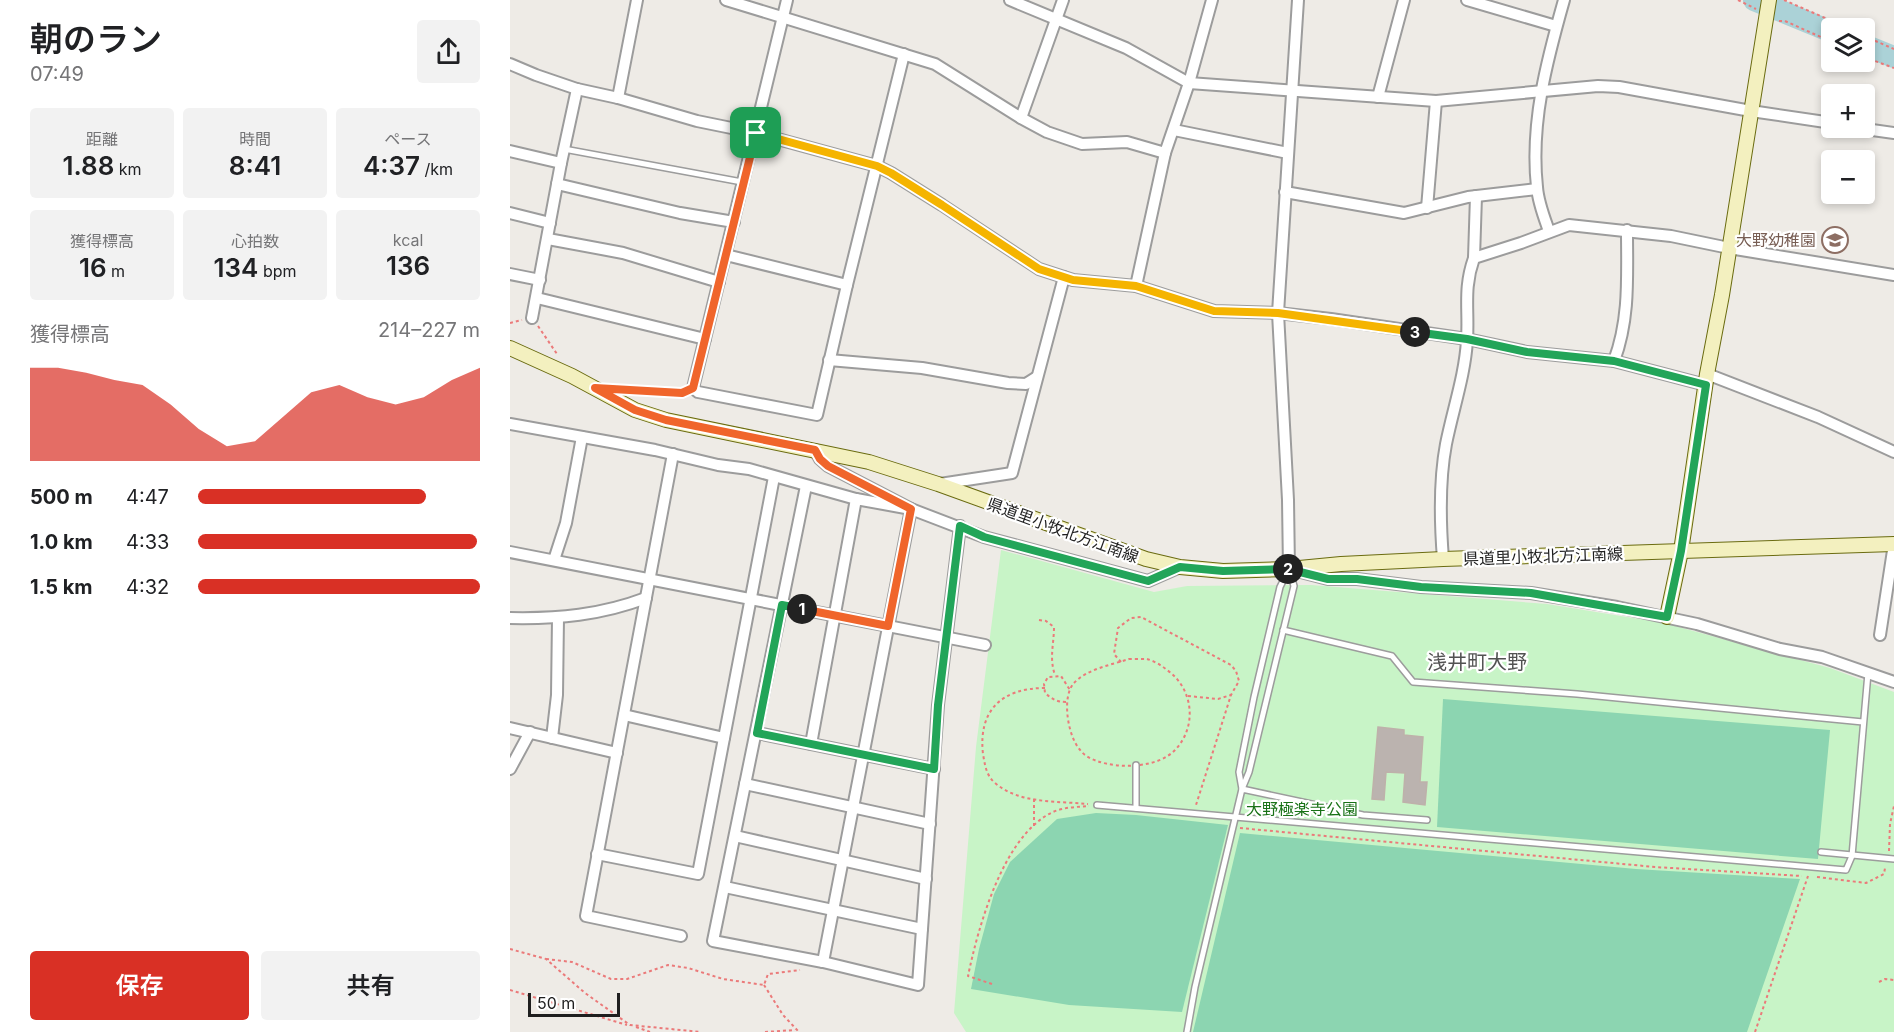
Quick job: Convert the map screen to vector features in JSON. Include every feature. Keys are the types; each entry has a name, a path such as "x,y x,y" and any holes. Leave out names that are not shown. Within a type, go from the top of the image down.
{"main road":[{"path":"1667,617 1681,551 1706,380 1767,10"},
{"name":"県道里小牧北方江南線","path":"510,348 563,372 635,410 666,420 869,462 938,484 1146,559 1180,567 1223,571 1289,569 1443,559 1894,544"}],"street":[{"path":"618,98 637,0"},
{"path":"726,0 935,64 1047,132 1082,144 1127,142 1165,153"},
{"path":"788,0 693,388 698,392 817,416 904,54"},
{"path":"1010,0 1126,48 1189,83 1436,101 1542,90 1598,86 1619,87 1821,121"},
{"path":"1021,118 1063,0"},
{"path":"1136,286 1165,153 1189,83 1212,0"},
{"path":"1298,0 1278,313 1289,510 1289,569 1328,579 1357,579 1421,587 1543,595 1667,617 1780,649 1822,657 1894,682"},
{"path":"1378,97 1404,0"},
{"path":"1467,0 1556,26"},
{"path":"1549,231 1537,189 1535,145 1538,107 1564,0"},
{"path":"510,64 577,89 618,98 697,121 756,133 877,166 942,205 1039,269 1073,280 1136,286 1214,311 1278,313 1467,339 1527,352 1614,361 1706,380 1818,417 1894,452"},
{"path":"532,318 577,89"},
{"path":"1427,208 1436,101"},
{"path":"1174,130 1288,153"},
{"path":"1875,130 1894,133"},
{"path":"510,151 561,163"},
{"path":"557,184 680,213 734,222"},
{"path":"1285,192 1404,213 1476,196 1537,189"},
{"path":"1443,559 1441,528 1446,445 1467,339 1466,297 1468,275 1474,258 1476,196"},
{"path":"510,213 550,223"},
{"path":"1474,258 1569,225 1671,236 1729,248 1894,275"},
{"path":"1614,361 1626,320 1627,230"},
{"path":"548,239 623,253 719,282"},
{"path":"726,255 847,285"},
{"path":"510,274 540,280"},
{"path":"938,484 1012,473 1064,277"},
{"path":"537,298 705,339"},
{"path":"829,360 922,368 1008,383 1026,384 1038,377"},
{"path":"510,424 673,454 718,465 749,469 856,499 911,509"},
{"path":"554,560 566,523 582,437"},
{"path":"815,450 828,466 911,509 984,537 1148,581 1180,567"},
{"path":"673,454 586,916 681,936"},
{"path":"597,854 698,874 774,477"},
{"path":"806,486 713,941 823,962 918,985 938,705 960,526"},
{"path":"811,744 856,499"},
{"path":"823,962 911,509"},
{"path":"1880,635 1894,544"},
{"path":"510,552 985,645"},
{"path":"510,618 558,618 595,614 646,598"},
{"path":"552,738 556,695 558,618"},
{"path":"624,715 724,738"},
{"path":"510,728 616,753"},
{"path":"510,769 530,732"},
{"path":"757,733 934,769"},
{"path":"745,784 930,824"},
{"path":"735,837 926,879"},
{"path":"725,887 922,929"}],"lane":[{"path":"564,149 744,182"},
{"path":"1186,1032 1242,789 1249,772 1294,586 1289,569"},
{"path":"1242,789 1239,772 1254,697 1280,587 1289,569"},
{"path":"1283,630 1392,656 1413,682 1577,694 1863,722"},
{"path":"1097,806 1846,870 1852,856 1868,673"},
{"path":"1136,765 1136,808"},
{"path":"1242,789 1363,814 1428,820"},
{"path":"1821,852 1891,859"}],"path":[{"path":"1738,0 1767,10 1777,21 1785,21 1821,37"},
{"path":"1784,0 1825,18"},
{"path":"1875,41 1894,49"},
{"path":"1875,61 1894,68"},
{"path":"532,318 559,357"},
{"path":"627,390 682,393 693,388"},
{"path":"1121,662 1114,654 1118,628 1131,618 1141,617 1231,666 1236,671 1239,681 1231,695 1194,813"},
{"path":"1039,620 1046,621 1054,627 1054,643 1050,652 1055,675"},
{"path":"1129,659 1149,660 1161,665 1174,675 1186,690 1190,704 1190,724 1174,751 1157,760 1136,765 1106,764 1080,751 1070,732 1066,702 1071,690 1072,684 1085,675 1129,659"},
{"path":"1066,702 1059,702 1045,693 1044,684 1048,677 1061,676 1071,690"},
{"path":"1045,688 1034,688 1006,695 988,714 982,738 985,769 996,784 1011,792 1034,799 1097,806"},
{"path":"1188,696 1218,699 1231,695"},
{"path":"1034,799 1034,826"},
{"path":"992,984 968,976 992,889 1003,867 1034,826 1050,813 1060,809 1097,806"},
{"path":"1234,828 1655,867 1808,876 1866,883 1884,874 1891,859 1890,824 1894,806"},
{"path":"1755,1032 1808,876"},
{"path":"510,949 546,959 572,962 611,979 627,979 668,965 688,968 723,979 764,985 799,1032"},
{"path":"546,959 585,993 630,1025 701,1032"},
{"path":"764,985 768,974 800,969 823,962"},
{"path":"1879,982 1885,979 1894,980"},
{"path":"510,990 650,1032"},
{"path":"765,1032 795,1029"}],"green space":[{"name":"大野極楽寺公園","path":"1001,550 1154,592 1187,586 1311,585 1547,604 1664,623 1830,668 1894,692 1894,1032 966,1032 954,1013 976,747"},
{"path":"1443,699 1830,730 1818,859 1437,827"},
{"path":"1096,813 1228,825 1182,1012 1069,1005 971,989 994,894 1010,862 1057,819"},
{"path":"1240,833 1636,869 1800,879 1747,1032 1193,1032"}],"building":[{"path":"1378,727 1404,730 1404,735 1423,737 1420,782 1427,782 1425,805 1403,802 1405,773 1386,772 1384,800 1372,799"}],"waterway":[{"path":"1754,0 1821,27"},
{"path":"1875,49 1894,57"}],"place":[{"name":"大野幼稚園","path":"1835,240"}],"district":[{"name":"浅井町大野","path":"1477,662"}],"route":[{"path":"756,133 877,166 942,205 1039,269 1073,280 1136,286 1214,311 1278,313 1331,319 1467,339 1527,352 1614,361 1706,385 1681,551 1667,617 1531,593 1421,587 1357,579 1328,579 1289,569 1223,571 1180,567 1148,581 984,537 960,526 938,705 934,769 757,733 782,605 888,626 911,509 828,466 815,450 666,420 635,410 595,388 682,393 693,388 756,133"}]}
